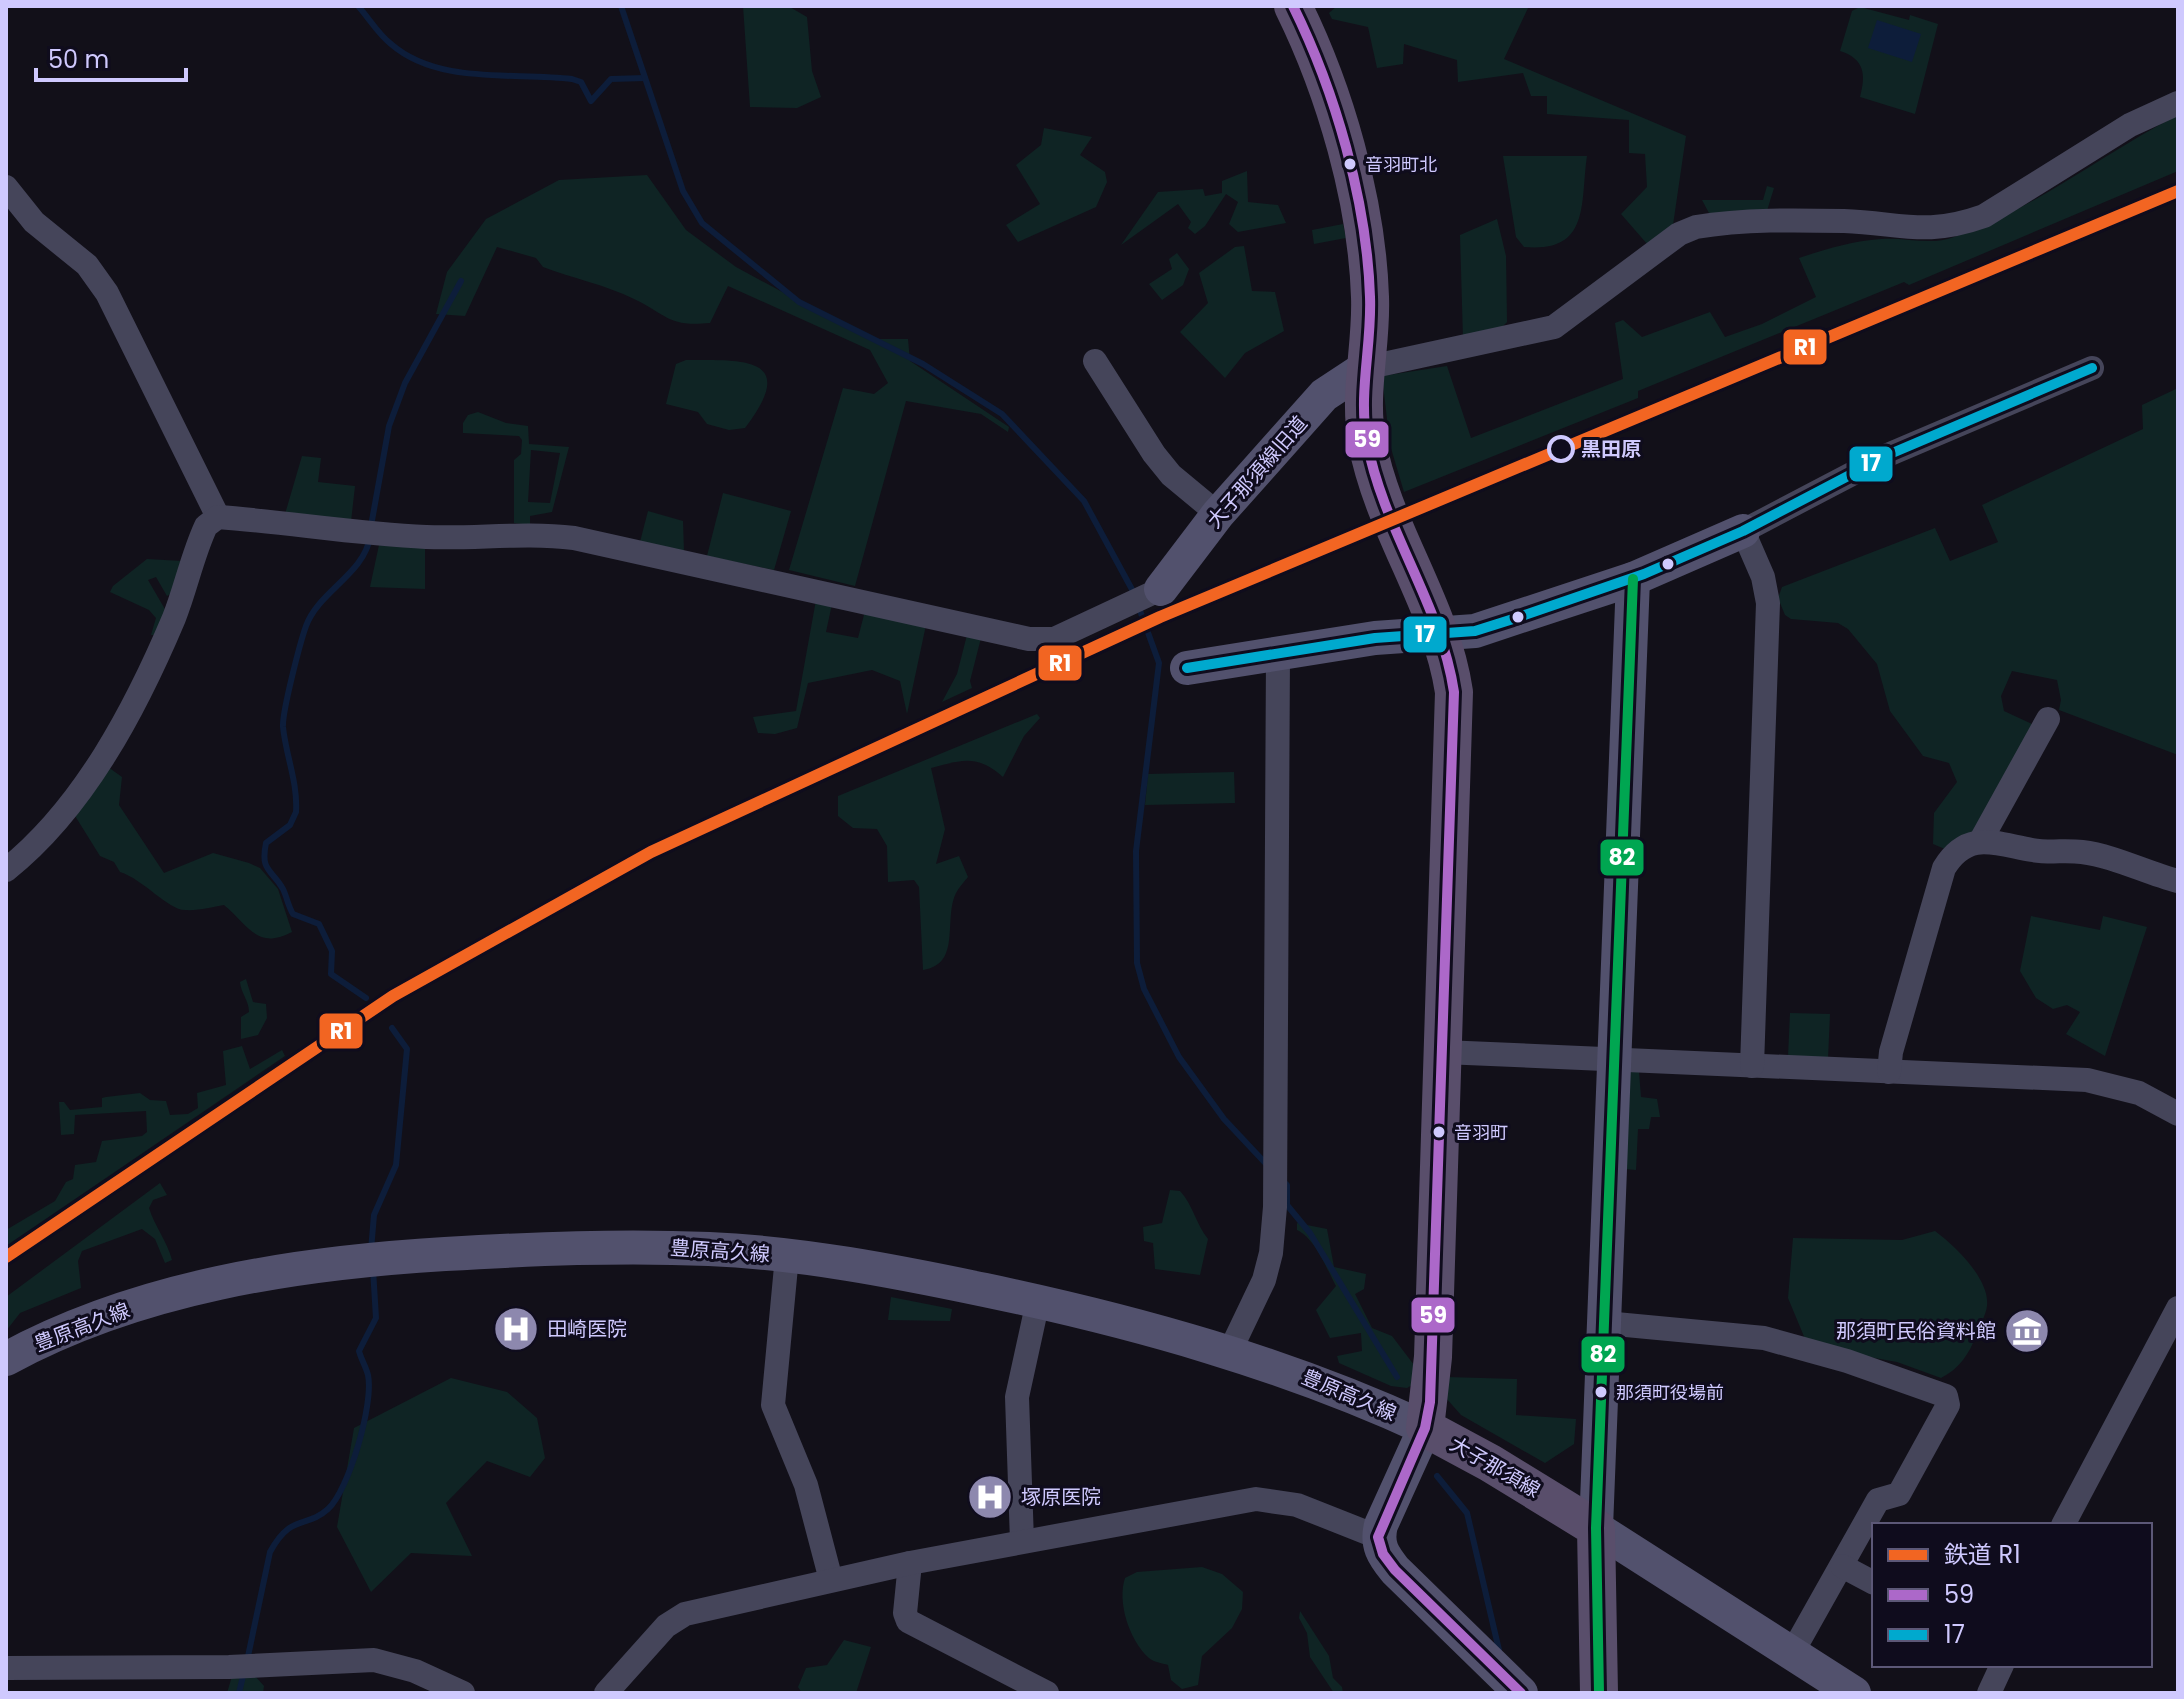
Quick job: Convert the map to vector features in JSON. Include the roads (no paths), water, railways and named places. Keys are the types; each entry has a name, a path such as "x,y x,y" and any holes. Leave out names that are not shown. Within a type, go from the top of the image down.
{"main road":[{"path":"1293,6 1323,73 1360,216 1370,297 1364,417 1372,464 1449,656 1455,718 1433,1357 1425,1428 1378,1537 1383,1554 1395,1570 1521,1693"},
{"name":"大子那須線旧道","path":"1155,591 1218,514 1324,395 1365,368"},
{"path":"1187,668 1375,638 1475,631 1633,579 1743,531"},
{"path":"1599,1693 1596,1528 1633,579"},
{"name":"豊原高久線","path":"6,1359 80,1324 159,1299 270,1274 379,1258 556,1248 639,1247 787,1256 908,1274 1038,1301 1230,1351 1341,1389 1425,1428"},
{"name":"大子那須線","path":"1425,1428 1490,1463 1596,1528"},
{"path":"1596,1528 1854,1693"}],"street":[{"path":"1365,368 1554,327 1679,234 1696,227 1844,221 1929,230 1958,225 1984,216 2130,125 2178,103"},
{"path":"6,187 34,222 87,265 107,293 218,517"},
{"path":"1095,361 1154,454 1171,475 1218,514"},
{"path":"1752,1066 1768,603 1763,577 1743,531 1879,459 2092,368"},
{"path":"6,870 37,843 103,755 155,662 206,526 218,517 358,533 430,537 541,534 574,538 1029,639 1054,639 1155,591"},
{"path":"1230,1351 1264,1280 1271,1253 1275,1207 1278,653"},
{"path":"1889,1072 1891,1052 1944,868 1950,858 1981,840 2048,719"},
{"path":"1981,840 2035,851 2090,853 2178,881"},
{"path":"1443,1052 2087,1080 2139,1093 2178,1114"},
{"path":"787,1256 773,1405 806,1485 831,1580"},
{"path":"1022,1541 1017,1397 1038,1301"},
{"path":"2064,1523 2178,1308"},
{"path":"1605,1323 1764,1338 1860,1365 1946,1396 1948,1405 1899,1494 1878,1500 1792,1653"},
{"path":"606,1693 666,1626 685,1614 910,1563 1256,1499 1297,1505 1378,1537"},
{"path":"910,1563 905,1613 908,1621 1047,1693"},
{"path":"1842,1566 1872,1582"},
{"path":"6,1668 229,1667 374,1660 415,1671 463,1693"},
{"path":"1989,1693 2001,1667"}],"water":[{"path":"1877,20 1921,34 1912,62 1868,48"}],"waterway":[{"path":"358,6 391,44 431,66 477,74 572,79 581,82 591,101 611,79 645,78"},
{"path":"621,6 683,191 702,223 799,302 923,364 1002,414 1084,501 1135,595"},
{"path":"371,526 389,426 405,383 461,281"},
{"path":"366,998 331,974 332,951 319,924 293,914 283,889 266,865 265,852 266,843 290,825 296,812 283,719 306,626 321,603 359,562 370,537"},
{"path":"1138,605 1159,663 1136,851 1137,963 1144,989 1179,1057 1224,1119 1269,1167"},
{"path":"371,1250 374,1215 396,1165 407,1049 392,1028"},
{"path":"1283,1181 1287,1185 1287,1205 1310,1233 1397,1377"},
{"path":"247,1661 270,1552 285,1532 328,1509 344,1484 358,1445 369,1388 368,1375 359,1351 376,1318 373,1269"},
{"path":"1437,1476 1467,1513 1499,1650"},
{"path":"239,1693 244,1672"}],"rail line":[{"name":"R1","path":"6,1257 393,996 651,852 1160,617 2178,191"}],"place":[{"name":"音羽町北","path":"1350,164"},
{"name":"黒田原","path":"1561,449"},
{"name":"音羽町","path":"1439,1132"},
{"name":"田崎医院","path":"516,1329"},
{"name":"那須町民俗資料館","path":"2027,1331"},
{"name":"那須町役場前","path":"1601,1392"},
{"name":"塚原医院","path":"990,1497"}]}
